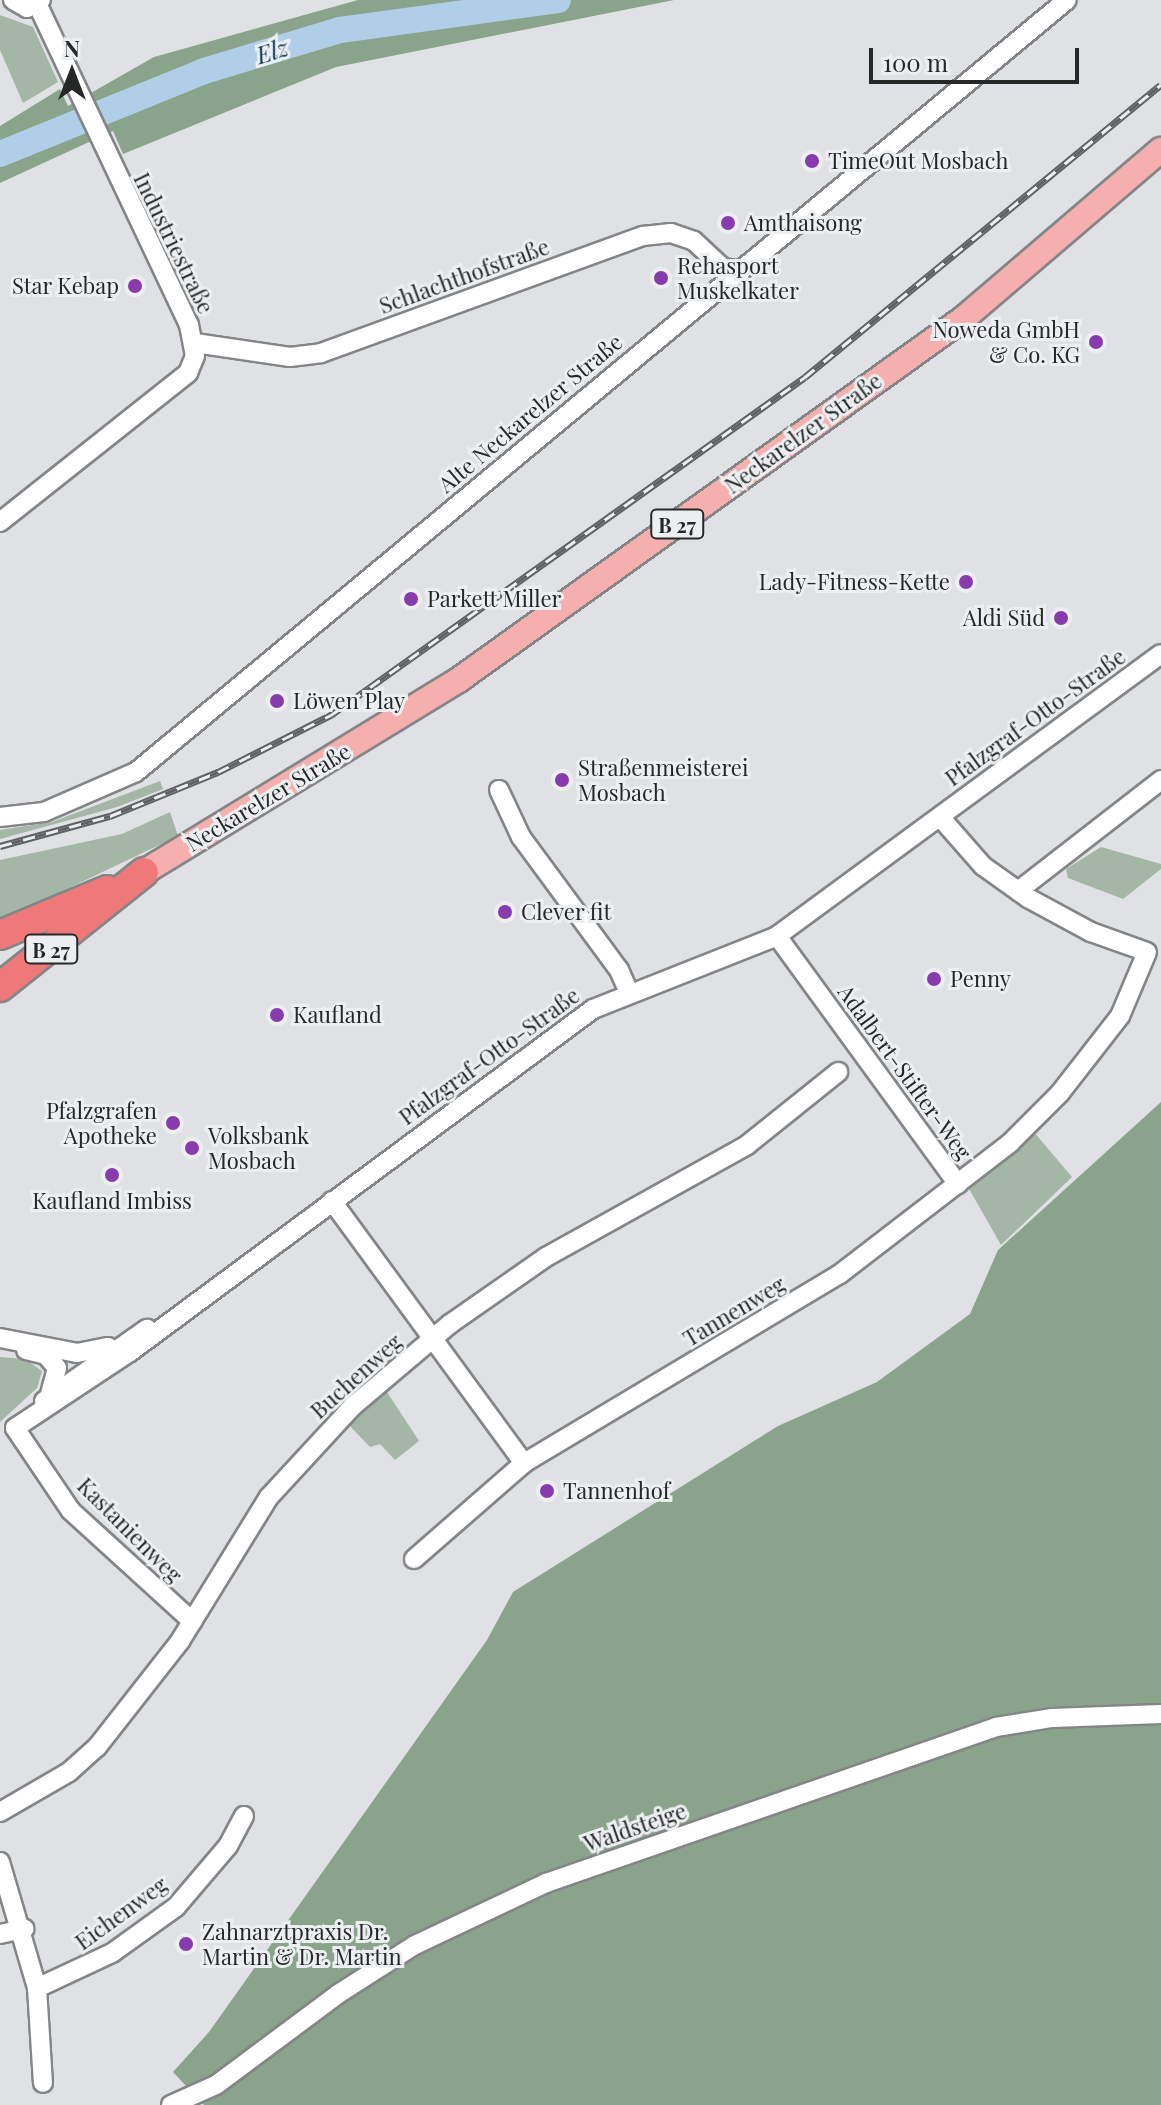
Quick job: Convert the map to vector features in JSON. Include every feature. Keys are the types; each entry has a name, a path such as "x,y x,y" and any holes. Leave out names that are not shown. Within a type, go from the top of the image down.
{"highway":[{"name":"B 27","path":"0,956 60,912 144,872"},
{"name":"B 27","path":"0,987 144,872"},
{"path":"0,935 60,912"}],"main road":[{"name":"Neckarelzer Straße","path":"144,872 460,679 964,318 1161,150"}],"street":[{"path":"13,0 27,8 39,2"},
{"name":"Alte Neckarelzer Straße","path":"0,817 44,812 136,772 1067,0"},
{"name":"Industriestraße","path":"0,522 188,373 195,343 76,91 39,2"},
{"name":"Schlachthofstraße","path":"195,343 290,357 321,353 643,236 671,233 694,241 723,268 738,270"},
{"name":"Pfalzgraf-Otto-Straße","path":"8,1434 593,1009 629,992 741,954 777,936 1161,654"},
{"path":"1018,891 1161,780"},
{"path":"499,790 521,837 619,970 629,992"},
{"path":"940,817 983,866 1018,891 1091,932 1154,948"},
{"name":"Adalbert-Stifter-Weg","path":"777,936 958,1184 1060,1093 1120,1016 1154,948"},
{"name":"Buchenweg","path":"0,1812 69,1772 97,1747 192,1621 269,1497 353,1406 433,1338 600,1222 747,1145 838,1072"},
{"name":"Tannenweg","path":"414,1559 524,1463 840,1274 958,1184"},
{"path":"332,1201 524,1463"},
{"name":"Pfalzgraf-Otto-Straße","path":"51,1401 75,1376 122,1342 178,1313"},
{"path":"0,1338 92,1353 122,1342"},
{"path":"0,1347 38,1352 52,1360 58,1374 51,1401"},
{"path":"66,1351 75,1376"},
{"name":"Kastanienweg","path":"8,1434 71,1511 192,1621"},
{"name":"Waldsteige","path":"171,2105 216,2085 338,1994 415,1945 546,1883 996,1727 1052,1718 1161,1714"},
{"name":"Eichenweg","path":"37,1988 112,1953 176,1907 228,1846 244,1816"},
{"path":"0,1862 24,1929 37,1988 43,2083"},
{"path":"0,1934 24,1929"}],"green space":[{"path":"358,0 674,0 336,67 123,154 113,131 0,183 0,126 60,89 68,106 154,57"},
{"path":"0,15 33,27 58,82 23,103 0,50"},
{"path":"160,781 163,789 117,807 0,839 0,830 52,822"},
{"path":"170,812 178,836 0,921 0,860 122,834"},
{"path":"1101,847 1161,864 1161,869 1123,899 1068,878 1066,869"},
{"path":"1161,1102 1161,2105 204,2105 173,2072 209,2032 487,1640 513,1592 778,1426 877,1382 970,1314 998,1250"},
{"path":"1033,1131 1072,1177 1001,1245 968,1187"},
{"path":"0,1357 25,1359 42,1371 37,1388 0,1422"},
{"path":"385,1389 419,1441 395,1460 380,1444 370,1447 347,1423"}],"waterway":[{"name":"Elz","path":"0,154 204,71 340,30 558,0"}],"railway":[{"path":"0,846 110,816 218,772 331,715 805,377 1161,85"}],"place":[{"name":"TimeOut Mosbach","path":"812,161"},
{"name":"Amthaisong","path":"728,223"},
{"name":"Rehasport Muskelkater","path":"661,278"},
{"name":"Star Kebap","path":"135,286"},
{"name":"Noweda GmbH & Co. KG","path":"1096,342"},
{"name":"Lady-Fitness-Kette","path":"966,582"},
{"name":"Parkett Miller","path":"411,599"},
{"name":"Aldi Süd","path":"1061,618"},
{"name":"Löwen Play","path":"277,701"},
{"name":"Straßenmeisterei Mosbach","path":"562,780"},
{"name":"Clever fit","path":"505,912"},
{"name":"Penny","path":"934,979"},
{"name":"Kaufland","path":"277,1015"},
{"name":"Pfalzgrafen Apotheke","path":"173,1123"},
{"name":"Volksbank Mosbach","path":"192,1148"},
{"name":"Kaufland Imbiss","path":"112,1175"},
{"name":"Tannenhof","path":"547,1491"},
{"name":"Zahnarztpraxis Dr. Martin & Dr. Martin","path":"186,1944"}]}
